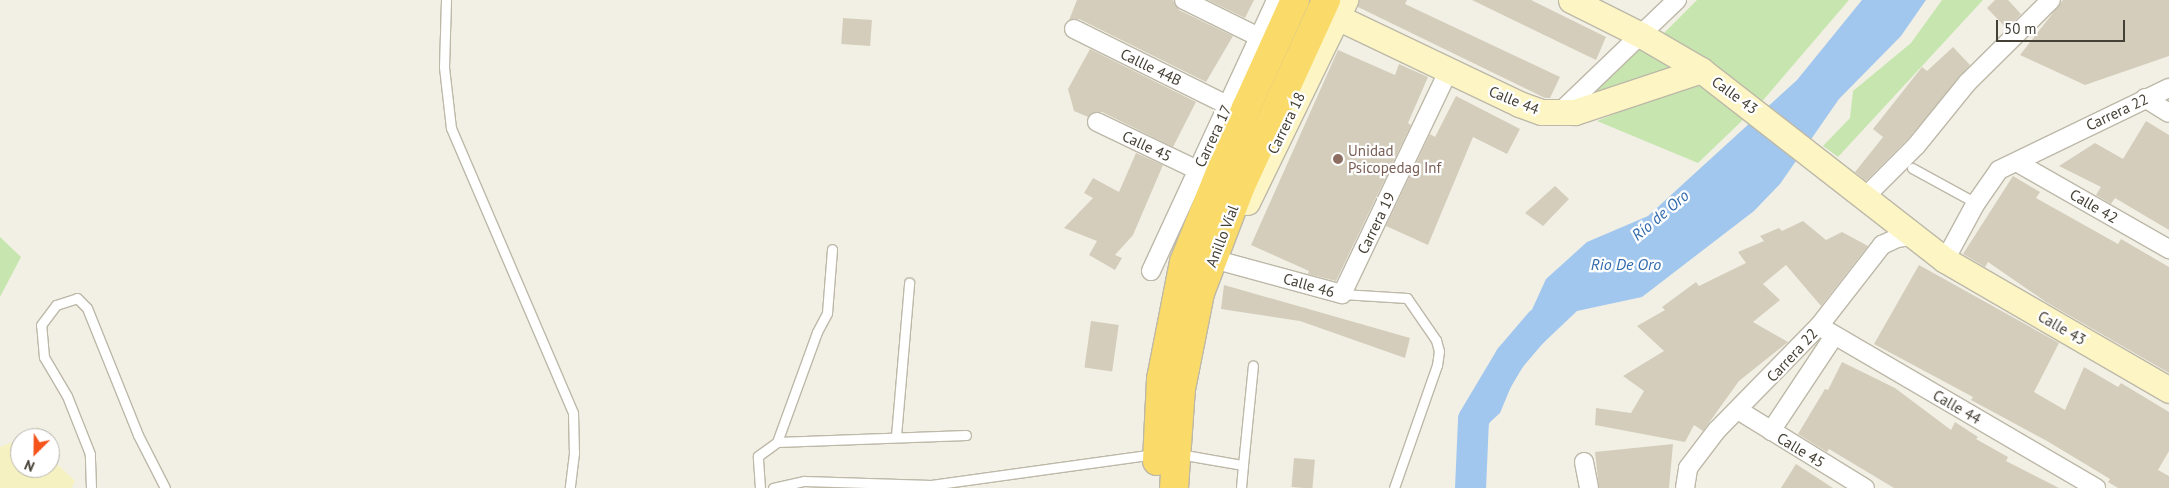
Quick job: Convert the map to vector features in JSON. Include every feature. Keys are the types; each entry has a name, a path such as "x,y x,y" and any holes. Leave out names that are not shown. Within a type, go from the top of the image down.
{"highway":[{"name":"Anillo Víal","path":"1174,488 1166,453 1161,379 1184,262 1270,33 1295,0"},
{"name":"Anillo Víal","path":"1157,488 1189,346 1216,250 1271,116 1336,6"}],"street":[{"path":"1184,0 1270,33"},
{"name":"Carrera 17","path":"1270,33 1276,0"},
{"name":"Carrera 17","path":"1151,271 1228,105 1270,33 1285,0"},
{"name":"Calle 43","path":"1571,0 1641,35 1701,70 1749,105 1863,199 1944,260 2169,390"},
{"path":"1558,114 1677,0"},
{"path":"1863,199 1916,146 1967,83 2051,0"},
{"name":"Calle 44","path":"1336,6 1449,70 1519,104 1558,114 1575,112 1701,70"},
{"name":"Callle 44B","path":"1074,29 1228,105"},
{"name":"Carrera 19","path":"1342,294 1449,70"},
{"name":"Carrera 22","path":"1944,260 1976,203 1998,170 2009,163 2018,163 2145,98 2169,88"},
{"path":"2145,98 2169,113"},
{"name":"Calle 45","path":"1097,122 1197,170"},
{"name":"Calle 42","path":"2018,163 2169,250"},
{"path":"1882,214 1882,245 1897,238 1912,236"},
{"name":"Carrera 22","path":"1685,488 1688,468 1717,430 1819,326 1882,245"},
{"name":"Calle 46","path":"1216,250 1342,294"},
{"name":"Calle 44","path":"1819,326 2096,488"},
{"path":"1771,431 1834,336"},
{"name":"Calle 45","path":"1738,410 1865,488"},
{"path":"1584,462 1589,488"}],"lane":[{"path":"446,0 444,67 451,128 573,413 574,453 570,488"},
{"path":"1912,168 1976,203"},
{"path":"760,488 758,456 777,442 818,332 828,314 832,249"},
{"path":"896,436 909,282"},
{"name":"Calle 46","path":"1342,294 1407,298 1436,340 1439,352 1394,488"},
{"path":"91,488 90,454 67,396 44,357 41,325 56,304 77,298 87,308 138,435 165,488"},
{"path":"1241,488 1253,364"},
{"path":"777,442 896,436 966,435"},
{"path":"773,488 804,481 931,485 1166,453 1243,465"}],"green space":[{"path":"1697,0 1849,0 1759,105 1662,35"},
{"path":"1942,0 1983,0 1838,157 1823,146 1850,118 1853,91 1911,43"},
{"path":"1640,43 1677,75 1580,103"},
{"path":"1693,82 1747,116 1698,163 1597,121"},
{"path":"0,237 21,257 0,297"}],"sand":[{"path":"10,443 10,478 60,478 60,467 75,481 72,488 0,488 0,447"}],"water":[{"name":"Rio De Oro","path":"1862,0 1926,0 1901,36 1839,99 1780,184 1754,211 1642,297 1577,311 1520,365 1500,413 1489,423 1481,445 1484,488 1478,488 1478,471 1465,456 1546,279 1587,242 1648,216 1797,80"}],"building":[{"path":"1077,0 1173,0 1179,10 1233,36 1206,82 1079,19 1069,20"},
{"path":"1208,0 1254,0 1245,18"},
{"path":"1359,0 1407,0 1405,4 1560,77 1550,98 1545,98 1358,7"},
{"path":"1472,0 1531,0 1606,37 1596,60"},
{"path":"1995,0 2008,0 2021,14 2007,29 1987,8"},
{"path":"2063,0 2169,0 2169,56 2085,85 2020,55"},
{"path":"843,18 872,20 870,46 841,44"},
{"path":"1953,47 1970,65 1908,139 1866,181 1855,172 1883,137 1873,129 1922,67 1927,71"},
{"path":"1090,49 1196,102 1173,147 1102,112 1096,112 1088,117 1074,111 1068,89"},
{"path":"1338,50 1395,75 1399,64 1428,77 1408,123 1411,125 1336,281 1308,274 1309,271 1251,245"},
{"path":"1456,96 1520,129 1507,154 1473,137 1428,245 1386,226 1430,134 1435,137"},
{"path":"2146,121 2169,135 2169,230 2115,198 2111,204 2096,195 2101,187 2059,166 2095,143 2123,159"},
{"path":"1136,153 1163,165 1133,235 1115,255 1122,258 1115,270 1089,255 1097,241 1064,228 1093,198 1084,193 1093,178 1119,192"},
{"path":"2013,176 2040,192 2036,198 2118,244 2121,239 2169,267 2169,373 2046,302 1988,262 1985,267 1963,254"},
{"path":"1555,186 1569,199 1543,226 1525,213"},
{"path":"1803,221 1826,240 1842,232 1868,246 1821,306 1786,265 1763,284 1780,300 1753,322 1788,342 1739,381 1703,431 1694,425 1685,442 1595,425 1596,408 1631,413 1644,391 1623,376 1664,351 1637,326 1665,310 1662,307 1696,282 1699,286 1746,263 1738,252 1764,241 1760,236 1779,228 1782,231"},
{"path":"1919,265 2059,343 2034,392 2065,410 2084,367 2118,387 2121,383 2169,412 2169,451 2158,470 2169,476 2169,488 2118,488 2108,482 2110,479 2047,441 1971,400 1973,397 1874,344"},
{"path":"1224,285 1410,338 1405,358 1300,321 1221,309"},
{"path":"1091,321 1119,325 1112,371 1084,368"},
{"path":"1842,362 1895,388 1951,430 1955,422 1978,437 1976,439 2008,457 2006,461 2059,488 1894,488 1829,449 1827,452 1798,434 1825,389 1828,390"},
{"path":"1673,444 1669,488 1599,488 1595,452"},
{"path":"1294,458 1315,460 1312,488 1291,487"},
{"path":"1796,464 1833,488 1781,488"}],"waterway":[{"name":"Río de Oro","path":"1470,488 1473,419 1510,357 1539,323"}],"place":[{"name":"Unidad Psicopedag Inf","path":"1338,159"}]}
